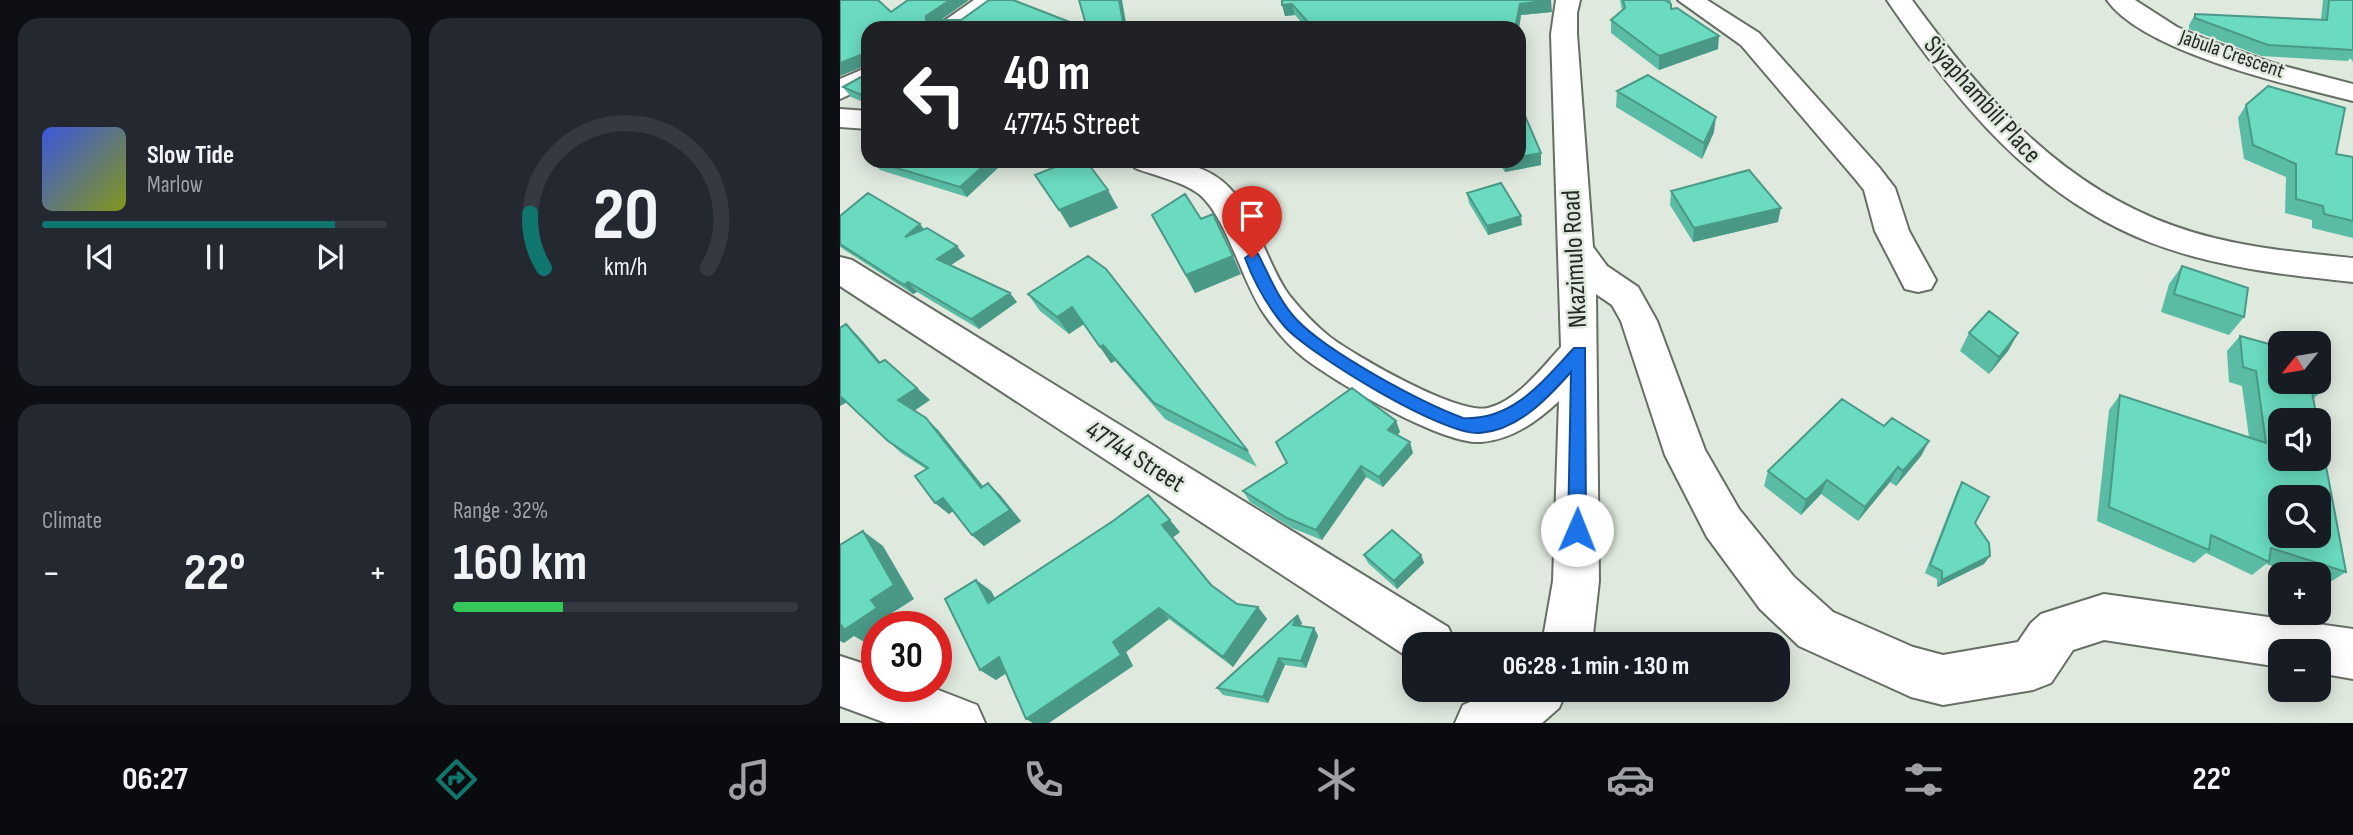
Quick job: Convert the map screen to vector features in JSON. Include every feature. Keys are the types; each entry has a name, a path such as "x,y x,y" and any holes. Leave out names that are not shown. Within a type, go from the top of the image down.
{"street":[{"path":"958,21 991,0"},
{"name":"Nkazimulo Road","path":"1568,0 1563,13 1579,352 1576,581 1569,632"},
{"path":"1690,0 1750,39 1867,173 1878,188 1892,231 1918,280"},
{"name":"Siyaphambili Place","path":"1899,0 1924,36 2024,154 2088,200 2147,228 2215,250 2353,270"},
{"name":"Jabula Crescent","path":"2119,0 2151,24 2184,38 2232,57 2353,93"},
{"path":"840,92 861,79"},
{"path":"840,118 861,120"},
{"path":"1163,168 1210,187 1241,233 1259,277 1277,304 1291,323 1320,349 1440,416 1462,425 1480,426 1501,421 1541,395 1579,352"},
{"path":"1575,248 1595,275 1625,296 1639,321 1686,455 1723,523 1777,593 1816,629 1911,672 1942,680 2033,665 2048,640 2058,631 2104,617 2353,654"},
{"name":"47744 Street","path":"840,270 1412,632"},
{"path":"840,681 960,723"}],"building":[{"path":"840,0 878,0 891,12 908,0 950,0 926,16 926,20 961,20 989,0 1013,0 1067,21 861,21 861,56 840,63"},
{"path":"1079,0 1119,0 1123,21 1085,21"},
{"path":"1282,0 1551,0 1520,4 1516,21 1307,21 1292,4 1282,5"},
{"path":"1623,0 1665,0 1671,4 1671,9 1677,8 1719,36 1659,56 1611,20 1625,8"},
{"path":"2329,0 2353,0 2353,50 2268,45 2195,18 2195,14 2327,20"},
{"path":"1648,75 1716,117 1704,143 1617,91"},
{"path":"861,77 861,95 843,87"},
{"path":"2268,86 2345,108 2336,154 2353,157 2353,221 2324,214 2323,206 2296,199 2296,164 2253,145 2246,105"},
{"path":"1526,118 1541,153 1526,156"},
{"path":"896,168 981,168 960,187"},
{"path":"1052,168 1091,168 1108,190 1059,210 1035,175"},
{"path":"1749,170 1781,208 1694,228 1671,191"},
{"path":"1501,183 1521,216 1487,226 1467,193"},
{"path":"868,193 920,224 905,237 927,228 957,246 937,259 1010,293 971,319 908,282 904,285 840,244 840,216"},
{"path":"1185,194 1201,219 1213,214 1233,256 1186,275 1152,215"},
{"path":"1088,256 1106,269 1248,451 1154,403 1103,345 1100,347 1072,307 1057,317 1028,294"},
{"path":"2182,266 2248,288 2244,317 2174,294"},
{"path":"1989,311 2018,333 1999,357 1969,333"},
{"path":"846,324 879,363 885,360 917,388 898,400 926,418 981,488 988,483 1010,510 972,535 943,498 935,503 915,476 928,468 888,441 840,396 840,328"},
{"path":"2240,336 2268,344 2268,394 2312,394 2315,408 2268,408 2268,471 2327,471 2330,485 2268,485 2268,548 2271,548 2269,562 2211,535 2209,550 2109,507 2120,395 2266,443 2256,371 2243,367"},
{"path":"1352,388 1396,421 1388,430 1410,442 1379,477 1361,466 1316,530 1287,518 1243,491 1287,463 1276,442"},
{"path":"1842,399 1884,426 1892,418 1929,441 1903,471 1898,467 1865,507 1827,480 1806,500 1768,471"},
{"path":"1962,482 1989,497 1975,523 1989,543 1990,556 1942,580 1942,571 1930,565"},
{"path":"2331,493 2346,572 2331,567 2331,562 2315,562 2271,548 2331,548"},
{"path":"1148,495 1170,520 1162,525 1211,585 1237,604 1258,607 1223,657 1159,608 1113,642 1121,655 1026,719 999,657 980,670 945,599 976,580 988,603"},
{"path":"1392,530 1421,555 1394,581 1364,555"},
{"path":"863,531 894,585 871,600 877,608 872,611 861,611 861,619 844,630 840,623 840,545"},
{"path":"1298,615 1293,625 1314,628 1301,661 1279,658 1263,697 1217,688"}],"route":[{"path":"1252,258 1259,277 1291,323 1320,349 1440,416 1462,425 1480,426 1501,421 1519,410 1541,395 1579,352 1577,530"}]}
